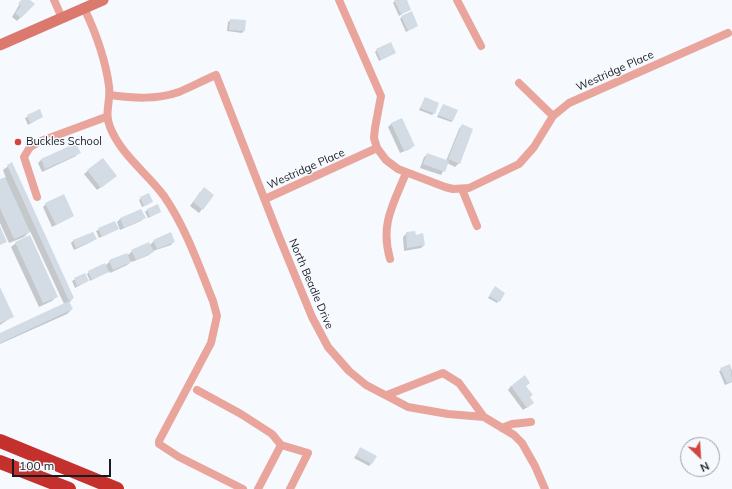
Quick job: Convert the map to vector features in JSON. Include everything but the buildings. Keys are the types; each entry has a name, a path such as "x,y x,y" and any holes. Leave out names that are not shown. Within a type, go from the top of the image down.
{"highway":[{"path":"0,441 117,489"},
{"path":"0,462 69,489"}],"street":[{"path":"54,0 62,18"},
{"path":"0,45 102,0"},
{"path":"339,0 381,96 374,128 377,148 386,160 406,173 445,187 462,190 477,226"},
{"path":"457,0 481,46"},
{"path":"84,8 103,54 110,95 106,117 115,138 136,165 158,188 177,218 201,270 217,316 215,329 205,356 158,441 159,444 179,457 243,489"},
{"name":"Westridge Place","path":"462,190 513,168 530,152 553,116 559,110 580,98 728,33"},
{"name":"North Beadle Drive","path":"110,95 132,98 155,97 178,92 216,75 312,317 328,347 349,371 360,380 408,406 448,414 484,417 514,435 522,443 536,466 544,489"},
{"path":"519,83 553,116"},
{"path":"37,197 25,166 24,157 30,147 41,141 106,117"},
{"name":"Westridge Place","path":"265,199 377,148"},
{"path":"390,259 385,236 386,230 390,214 406,173"},
{"path":"387,395 443,373 459,382 484,417"},
{"path":"197,390 241,414 272,434 281,445 308,453 290,489"},
{"path":"502,428 512,424 531,422"},
{"path":"258,489 281,445"}],"place":[{"name":"Buckles School","path":"18,142"}]}
